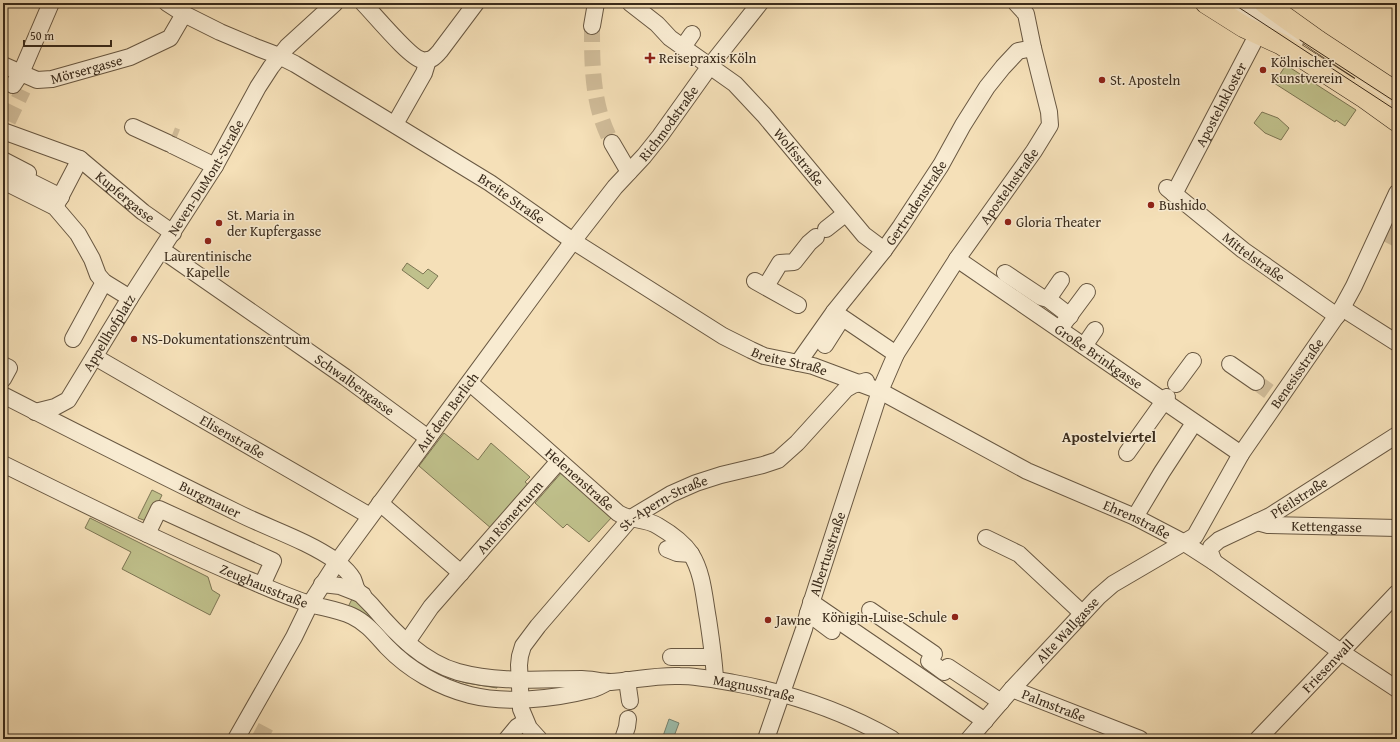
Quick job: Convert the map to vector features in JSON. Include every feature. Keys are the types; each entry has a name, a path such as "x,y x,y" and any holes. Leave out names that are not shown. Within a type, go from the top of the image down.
{"main road":[{"path":"1206,3 1244,28 1266,18 1318,41 1397,93"},
{"path":"1266,18 1281,44 1397,121"}],"street":[{"path":"19,83 51,3"},
{"name":"Breite Straße","path":"167,3 184,14 220,32 279,56 395,124 490,183 573,241 723,336 764,356 813,366 859,382"},
{"name":"Neven-DuMont-Straße","path":"130,298 215,166 258,87 279,56 335,3"},
{"path":"363,3 410,53 421,60 428,60 436,56 476,3"},
{"path":"592,26 596,3"},
{"name":"Wolfsstraße","path":"630,3 688,40 710,66 735,84 770,129 845,214 864,235 880,247"},
{"name":"Richmodstraße","path":"573,241 610,183 629,172 644,156 710,66 760,3"},
{"name":"Apostelnstraße","path":"859,382 869,380 886,366 896,354 957,258 1039,155 1050,125 1050,119 1026,14 1016,3"},
{"path":"1234,3 1266,18 1397,109"},
{"path":"1241,3 1266,18 1397,106"},
{"name":"Mörsergasse","path":"3,65 19,83 52,79 130,57 170,38 184,14"},
{"name":"Apostelnkloster","path":"1170,191 1266,18"},
{"name":"Gertrudenstraße","path":"798,363 838,315 880,247 931,180 987,87 1018,51 1033,48"},
{"path":"395,124 424,73 428,60"},
{"path":"5,125 80,159 58,202"},
{"path":"133,127 215,166"},
{"path":"612,143 629,172"},
{"name":"Kupfergasse","path":"80,159 143,212 173,233"},
{"path":"3,160 44,180"},
{"path":"610,163 618,164 629,172"},
{"name":"Appellhofplatz","path":"8,177 58,202 92,259 98,275 104,282 130,298 68,400"},
{"name":"Mittelstraße","path":"1170,191 1243,250 1339,312 1397,343"},
{"name":"Benesisstraße","path":"1189,539 1275,396 1339,312 1384,232 1397,193"},
{"path":"798,305 761,283 780,263 794,262 809,243 845,214"},
{"name":"Auf dem Berlich","path":"236,739 250,727 310,604 322,584 370,516 470,383 573,241"},
{"name":"Schwalbengasse","path":"162,250 345,377 428,438"},
{"name":"Große Brinkgasse","path":"957,258 1084,346 1144,381 1194,423 1241,454"},
{"path":"1006,273 1041,297 1048,299 1070,316"},
{"path":"1048,299 1062,280"},
{"path":"73,339 104,282"},
{"path":"1060,330 1087,292"},
{"path":"825,345 838,315 896,354"},
{"path":"1084,346 1095,330"},
{"name":"Apostelnstraße","path":"880,391 896,354"},
{"name":"Elisenstraße","path":"95,357 370,516"},
{"path":"1176,384 1193,361"},
{"path":"1230,364 1256,382"},
{"path":"3,365 9,368 3,379"},
{"name":"Ehrenstraße","path":"859,382 880,391 1027,471 1189,539 1212,554 1341,652 1397,689"},
{"name":"St.-Apern-Straße","path":"519,680 520,656 524,646 538,626 631,518 671,494 696,483 778,460 797,443 846,389 859,382"},
{"name":"Helenenstraße","path":"470,383 538,441 559,462 618,513 624,517 656,525 679,541 691,554 700,575 715,679"},
{"name":"Albertusstraße","path":"766,739 804,629 811,603 880,391"},
{"name":"Burgmauer","path":"3,395 84,437 293,538 337,562"},
{"path":"35,412 55,407 68,400"},
{"name":"Burgmauer","path":"68,400 69,416 74,426 84,437"},
{"path":"1127,453 1166,400"},
{"path":"1135,517 1194,423"},
{"name":"Pfeilstraße","path":"1212,554 1219,540 1270,516 1397,435"},
{"name":"Am Römerturm","path":"407,642 431,607 559,462"},
{"name":"Zeughausstraße","path":"3,464 147,534 262,585 310,604 334,610 360,621 367,625 388,648 398,656 424,676 441,685 471,695 520,700"},
{"path":"380,503 461,573"},
{"path":"147,534 159,509 273,561 262,585"},
{"name":"Kettengasse","path":"1258,522 1268,525 1397,528"},
{"path":"986,538 1019,554 1082,613"},
{"name":"Alte Wallgasse","path":"969,739 1012,689 1082,613 1113,584 1189,539"},
{"path":"667,549 677,553 691,554"},
{"path":"337,562 352,578 356,588 385,620 421,654 435,662 459,672 519,680 521,709 525,722 539,739"},
{"path":"322,584 340,586 363,595"},
{"name":"Friesenwall","path":"1258,739 1397,593"},
{"path":"811,603 832,630"},
{"path":"811,603 985,721"},
{"path":"870,610 934,654 929,661 944,672 948,667 1001,702"},
{"path":"671,657 713,657"},
{"name":"Magnusstraße","path":"519,680 589,679 608,682 681,676 715,679 781,693 829,709 855,720 892,739"},
{"path":"627,680 630,701"},
{"name":"Magnusstraße","path":"520,700 591,690 608,682"},
{"name":"Palmstraße","path":"1012,689 1140,739"},
{"path":"623,739 628,719"},
{"path":"507,739 517,727 525,722"}],"green space":[{"path":"1286,65 1356,110 1345,126 1336,120 1335,122 1274,83"},
{"path":"1262,112 1278,118 1289,128 1281,140 1265,133 1254,123"},
{"path":"407,263 423,274 428,269 438,276 428,289 402,270"},
{"path":"444,433 478,460 491,443 530,477 525,482 530,486 492,529 419,466"},
{"path":"562,472 612,517 589,542 567,524 563,528 535,503"},
{"path":"152,490 162,495 149,522 138,518"},
{"path":"90,518 208,577 212,590 220,595 210,615 122,569 131,552 85,528"},
{"path":"353,597 390,639 407,654 422,664 497,683 497,688 466,683 424,668 347,609"}],"shaded area":[{"path":"669,719 679,723 673,739 662,739"}],"tunnel":[{"path":"592,26 594,86 600,115 612,143"},
{"path":"8,121 23,90"},
{"path":"172,135 177,137"},
{"path":"1387,234 1397,239"},
{"path":"1256,382 1271,393"},
{"path":"255,730 272,739"}],"tram line":[{"path":"1232,3 1397,111"},
{"path":"1300,40 1397,103"}],"place":[{"name":"Reisepraxis Köln","path":"650,58"},
{"name":"Kölnischer Kunstverein","path":"1263,70"},
{"name":"St. Aposteln","path":"1102,80"},
{"name":"Bushido","path":"1151,205"},
{"name":"Gloria Theater","path":"1008,222"},
{"name":"St. Maria in der Kupfergasse","path":"219,223"},
{"name":"Laurentinische Kapelle","path":"208,241"},
{"name":"NS-Dokumentationszentrum","path":"134,339"},
{"name":"Königin-Luise-Schule","path":"955,617"},
{"name":"Jawne","path":"768,620"}],"district":[{"name":"Apostelviertel","path":"1109,437"}]}
